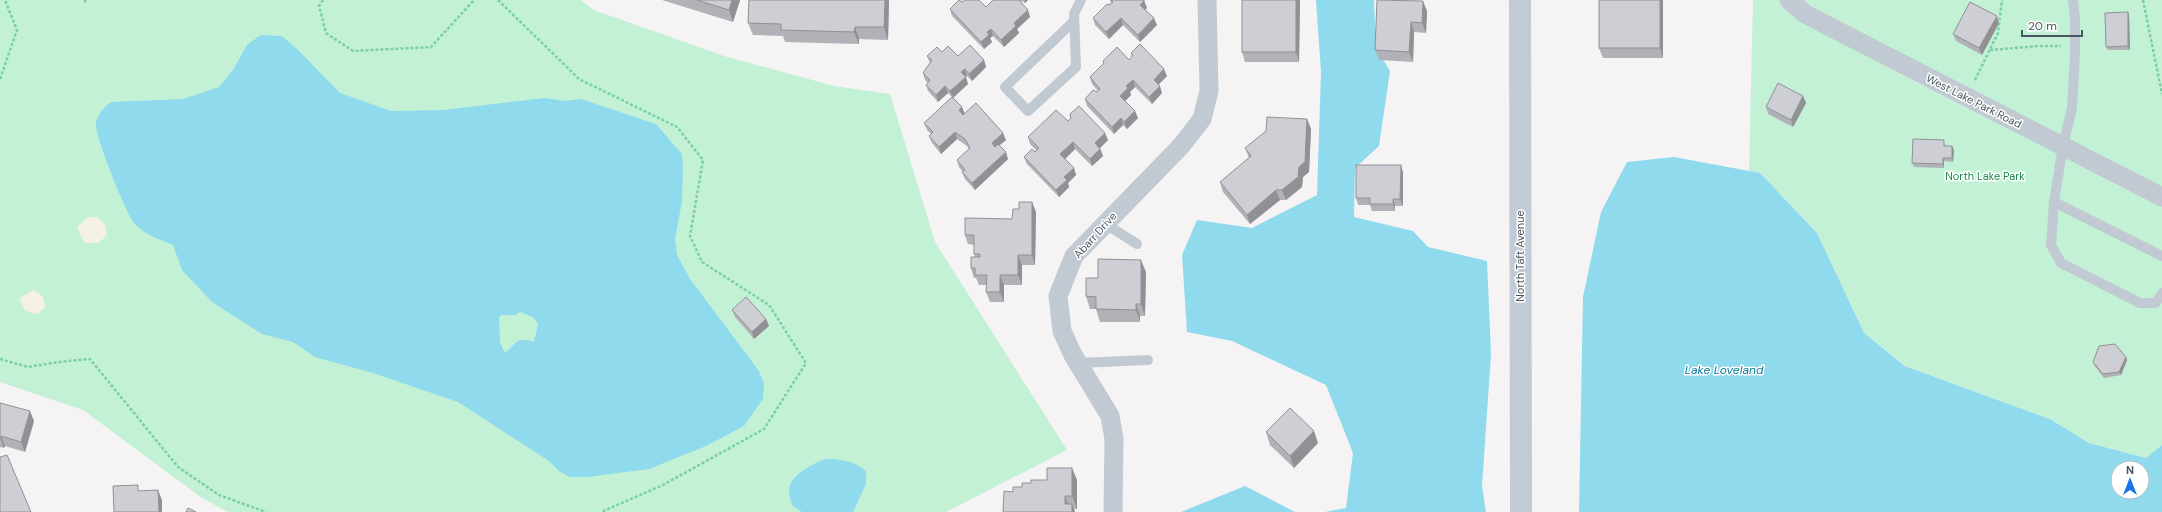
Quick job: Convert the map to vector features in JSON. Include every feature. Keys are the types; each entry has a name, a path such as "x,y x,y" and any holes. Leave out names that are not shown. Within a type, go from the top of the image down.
{"main road":[{"name":"North Taft Avenue","path":"1520,0 1521,512"}],"street":[{"name":"Abarr Drive","path":"1114,512 1114,439 1110,416 1078,363 1062,331 1058,296 1074,256 1104,223 1181,146 1202,119 1209,91 1207,0"},
{"name":"West Lake Park Road","path":"1789,0 1805,14 2162,197"}],"lane":[{"path":"1074,21 1005,87 1028,111 1076,67 1074,14 1081,0"},
{"path":"2073,0 2075,47 2072,108 2063,146 2054,202 2051,245 2061,263 2140,303 2156,303 2162,294"},
{"path":"2054,202 2162,256"},
{"path":"1104,223 1137,244"},
{"path":"1078,363 1148,360"}],"path":[{"path":"0,79 17,30 5,0"},
{"path":"323,0 319,6 326,33 353,51 431,47 474,0"},
{"path":"498,0 579,79 677,127 704,160 690,236 702,262 769,305 806,363 764,429 663,485 601,512"},
{"path":"1966,97 1998,33 2002,0"},
{"path":"2143,0 2162,94"},
{"path":"1990,50 2039,46 2075,47"},
{"path":"0,359 28,368 58,362 90,359 178,467 218,495 266,512"}],"green space":[{"path":"0,0 581,0 594,10 724,56 834,86 890,94 935,242 1067,450 946,512 228,512 202,498 83,410 0,382"},
{"name":"North Lake Park","path":"1753,0 2162,0 2162,445 2147,458 2089,443 2050,419 1906,366 1864,333 1817,233 1760,173 1749,171"}],"sand":[{"path":"88,217 97,217 105,224 107,235 99,243 84,243 77,227"},
{"path":"33,290 42,296 44,301 45,307 38,314 25,310 20,298"}],"water":[{"path":"1316,0 1374,0 1376,48 1390,71 1379,146 1355,168 1354,217 1413,231 1428,247 1487,261 1491,354 1482,486 1486,512 1325,512 1346,508 1353,453 1326,385 1232,341 1187,332 1182,255 1197,220 1252,228 1317,195 1321,72"},
{"path":"261,35 282,36 299,51 340,93 391,111 443,110 545,98 565,101 581,99 656,124 682,154 682,201 675,239 677,255 690,279 759,371 764,384 763,399 744,426 706,446 649,469 587,477 570,477 559,471 549,461 458,402 373,373 315,357 293,342 262,334 212,302 182,270 173,245 153,237 143,231 131,218 107,162 98,135 96,123 100,113 111,102 183,99 219,87 233,70 247,45","holes":["520,312 533,317 538,324 534,342 520,340 505,353 500,343 499,318 501,315 515,315"]},
{"name":"Lake Loveland","path":"1674,157 1760,173 1817,233 1864,333 1905,366 2050,419 2089,443 2146,458 2162,445 2162,512 1579,512 1583,297 1601,212 1627,162"},
{"path":"825,459 847,461 866,471 866,484 853,512 802,512 792,505 789,490 793,480 797,475 809,467"},
{"path":"1245,486 1295,512 1181,512"}],"building":[{"path":"697,0 732,0 729,10"},
{"path":"749,0 885,0 884,27 855,27 854,32 781,30 781,24 748,23"},
{"path":"959,0 962,2 965,0 979,0 986,7 993,0 1019,0 1028,10 1014,23 1016,26 1001,40 991,29 987,32 989,35 981,42 950,9"},
{"path":"1111,0 1144,0 1140,5 1154,18 1138,35 1121,18 1106,32 1093,18 1107,4 1109,5 1113,2"},
{"path":"1242,0 1296,0 1296,52 1242,52"},
{"path":"1377,0 1423,1 1422,23 1411,22 1409,52 1375,50"},
{"path":"1599,0 1660,0 1660,48 1599,48"},
{"path":"1970,2 1997,16 1979,48 1953,34"},
{"path":"2128,12 2128,46 2106,47 2105,13"},
{"path":"1140,44 1164,69 1154,80 1160,86 1149,97 1133,80 1126,86 1128,88 1120,96 1135,111 1124,122 1121,118 1112,127 1085,99 1093,90 1097,92 1100,89 1090,77 1117,47 1129,60 1133,55 1131,53"},
{"path":"970,45 984,60 969,74 965,69 961,72 966,77 950,91 945,86 936,95 926,85 930,80 923,73 932,60 927,56 937,47 942,52 948,46 958,56"},
{"path":"1778,83 1803,96 1791,120 1766,107"},
{"path":"952,97 962,107 959,110 963,115 976,103 1003,133 992,143 995,147 998,144 1006,152 972,183 962,172 965,170 957,160 970,148 965,139 955,132 939,147 929,136 933,132 924,123"},
{"path":"1079,106 1105,133 1095,143 1100,149 1090,159 1073,142 1060,154 1074,168 1064,177 1067,180 1056,190 1024,157 1032,149 1035,152 1039,148 1028,137 1056,110 1068,121 1071,118 1070,114"},
{"path":"1267,117 1307,119 1305,162 1299,167 1298,177 1282,190 1276,190 1247,215 1220,182 1251,156 1245,148 1266,131"},
{"path":"1913,139 1944,140 1944,146 1952,146 1952,158 1943,158 1943,164 1912,163"},
{"path":"1356,165 1401,165 1400,199 1393,199 1393,204 1370,204 1370,198 1356,198"},
{"path":"1019,202 1032,202 1032,255 1018,255 1018,275 1000,275 1000,292 986,292 987,275 975,275 975,268 971,268 971,257 980,257 980,254 974,254 974,235 965,235 965,218 1012,219 1013,209 1019,209"},
{"path":"1098,259 1141,260 1141,304 1136,304 1136,310 1096,309 1096,297 1086,296 1086,278 1098,278"},
{"path":"746,297 766,319 752,332 732,310"},
{"path":"2115,344 2126,357 2119,372 2103,374 2093,362 2099,346"},
{"path":"0,403 30,411 21,442 1,436 0,438"},
{"path":"1290,408 1314,431 1290,456 1266,432"},
{"path":"7,455 31,512 0,512 0,457"},
{"path":"1047,468 1072,468 1072,496 1065,496 1065,504 1072,504 1072,512 1003,512 1004,491 1013,492 1013,487 1022,487 1022,483 1031,483 1031,480 1047,480"},
{"path":"138,485 138,491 158,490 159,512 114,512 113,486"},
{"path":"188,508 196,512 186,512"}]}
